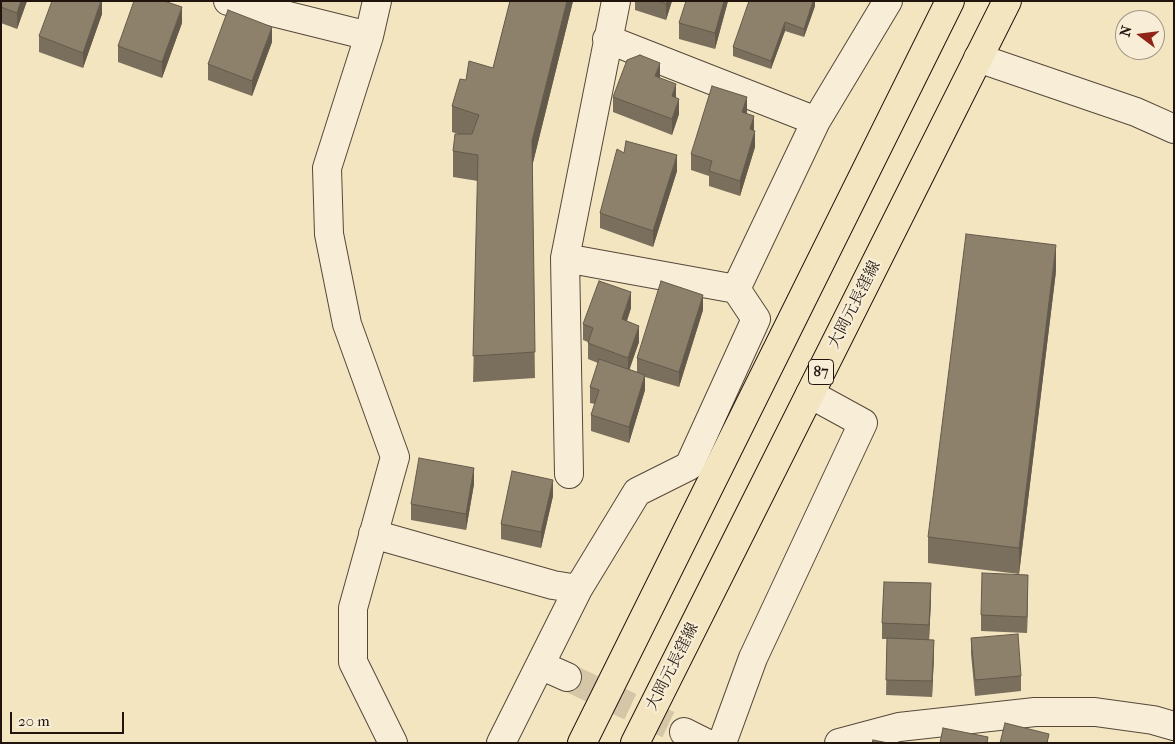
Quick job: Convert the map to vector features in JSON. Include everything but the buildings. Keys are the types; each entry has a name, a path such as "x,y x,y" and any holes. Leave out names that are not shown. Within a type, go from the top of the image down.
{"main road":[{"path":"582,743 950,1"},
{"name":"大岡元長窪線","path":"636,743 1007,1"}],"street":[{"path":"228,1 369,36"},
{"path":"377,1 369,36 327,168 329,234 347,324 396,457 353,608 353,662 393,743"},
{"path":"568,474 565,258 616,1"},
{"path":"736,289 816,121 888,1"},
{"path":"607,39 816,121"},
{"path":"978,58 1136,112 1174,129"},
{"path":"501,743 578,589 637,492 689,466 756,319 736,289 565,258"},
{"path":"722,743 753,658 863,423 810,394"},
{"path":"373,534 553,585 578,589"},
{"path":"540,665 567,677"},
{"path":"839,743 899,727 1035,712 1095,712 1153,720 1174,726"}],"tunnel":[{"path":"567,677 684,732"}]}
